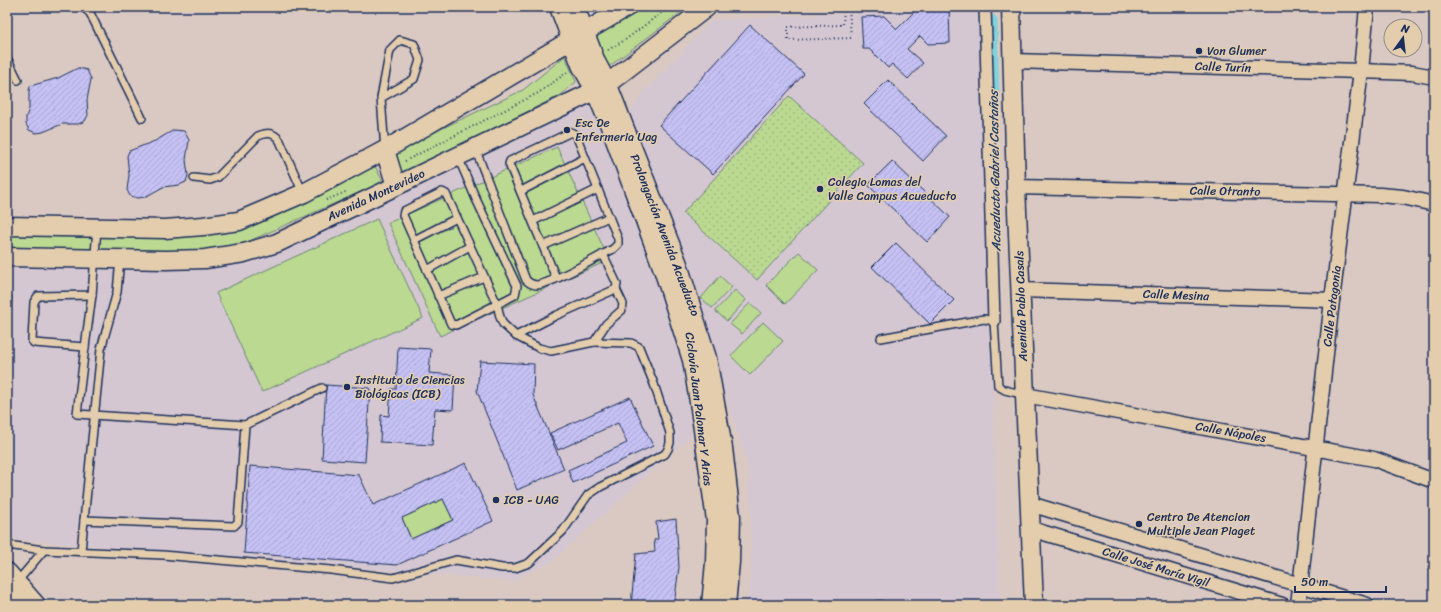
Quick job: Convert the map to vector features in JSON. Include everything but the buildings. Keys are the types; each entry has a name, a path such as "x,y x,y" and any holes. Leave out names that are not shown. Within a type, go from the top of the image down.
{"street":[{"path":"559,7 578,36"},
{"path":"575,7 578,36"},
{"path":"7,226 165,229 238,221 304,193 385,150 628,7"},
{"name":"Avenida Montevideo","path":"7,257 166,260 205,259 244,253 277,243 601,86 707,7"},
{"path":"985,7 994,321"},
{"name":"Avenida Pablo Casals","path":"1011,7 1016,187 1034,605"},
{"name":"Calle Patagonia","path":"1298,605 1332,300 1361,71 1366,7"},
{"name":"Prolongación Avenida Acueducto","path":"578,36 596,62 601,86 678,264 699,359 723,448 731,517 730,562 726,605"},
{"name":"Calle Turín","path":"1012,61 1361,71 1412,73 1434,77"},
{"path":"385,150 396,186"},
{"name":"Calle Otranto","path":"1016,187 1345,194 1403,197 1434,204"},
{"path":"58,258 59,227"},
{"name":"Calle Mesina","path":"1021,290 1332,300"},
{"name":"Prolongación Avenida Acueducto","path":"699,359 700,402 716,520 715,563 711,605"},
{"name":"Calle Nápoles","path":"1025,395 1316,447 1374,459 1434,478"},
{"name":"Calle José María Vigil","path":"1030,504 1367,605"},
{"name":"Calle José María Vigil","path":"1031,529 1282,605"},
{"path":"7,604 15,582 36,605"}],"lane":[{"path":"83,7 90,13 142,118"},
{"path":"381,98 414,79 420,60 414,44 400,40 390,50 381,98 385,150"},
{"path":"7,58 18,80"},
{"path":"475,148 526,280 528,283 537,285 556,278 613,249 618,244 609,217 576,135 571,132 510,161 509,164 556,278"},
{"path":"194,178 210,180 218,177 258,136 265,133 277,136 304,193"},
{"path":"7,545 44,550 163,555 331,570 393,578 456,560 502,568 515,568 529,563 563,531 588,495 600,487 665,454 670,443 670,433 654,384 639,347 631,343 594,342 552,351 539,348 516,336 504,324 497,304 444,192 404,211 403,215 449,322 456,325 497,304 515,295 517,286 476,199 458,156"},
{"path":"521,191 585,158"},
{"path":"533,221 598,189"},
{"path":"542,246 609,217"},
{"path":"414,240 457,218"},
{"path":"97,228 96,258 77,414 245,425 322,388"},
{"path":"427,270 470,246"},
{"path":"594,342 606,324 622,310 623,304 616,289 617,284 603,254"},
{"path":"81,551 101,349 117,292 120,258"},
{"path":"438,296 484,277"},
{"path":"517,286 526,280"},
{"path":"516,336 555,316 616,289"},
{"path":"85,347 41,344 32,341 34,302 38,296 92,294"},
{"path":"881,338 984,319 994,321 998,386 1005,390 1025,395"},
{"path":"84,520 236,525 238,522 241,496 245,425"},
{"path":"15,582 44,550"}],"path":[{"path":"844,7 843,25 788,27 788,40 851,38 849,7"}],"shaded area":[{"path":"581,7 611,7 594,18 584,16"},
{"name":"Colegio Lomas del Valle Campus Acueducto","path":"878,7 980,7 1000,605 746,605 751,577 751,507 747,461 680,257 627,121 638,98 712,20 873,12"},
{"name":"Instituto de Ciencias Biológicas (ICB)","path":"592,100 682,339 692,435 552,561 513,581 9,539 7,535 7,267 106,268 207,264"}],"green space":[{"path":"637,7 688,7 603,71 590,36"},
{"path":"565,56 576,82 561,95 397,176 390,153 523,90"},
{"path":"789,96 863,163 757,280 683,213"},
{"path":"557,147 609,260 440,336 388,223"},
{"path":"373,162 383,182 238,246 190,252 7,251 7,229 198,231"},
{"path":"377,219 423,318 262,392 216,293"},
{"path":"799,252 818,270 785,304 766,285"},
{"path":"720,276 732,287 712,308 701,298"},
{"path":"735,290 746,300 727,321 715,311"},
{"path":"750,303 761,313 742,334 730,324"},
{"path":"763,322 783,341 750,375 731,356"},
{"path":"443,499 453,520 411,539 402,518"}],"waterway":[{"name":"Acueducto Gabriel Castaños","path":"991,21 993,99"}],"place":[{"name":"Von Glumer","path":"1199,51"},
{"name":"Esc De Enfermeria Uag","path":"567,130"},
{"name":"Colegio Lomas del Valle Campus Acueducto","path":"820,189"},
{"name":"Instituto de Ciencias Biológicas (ICB)","path":"347,387"},
{"name":"ICB - UAG","path":"496,500"},
{"name":"Centro De Atencion Multiple Jean Piaget","path":"1139,524"}]}
